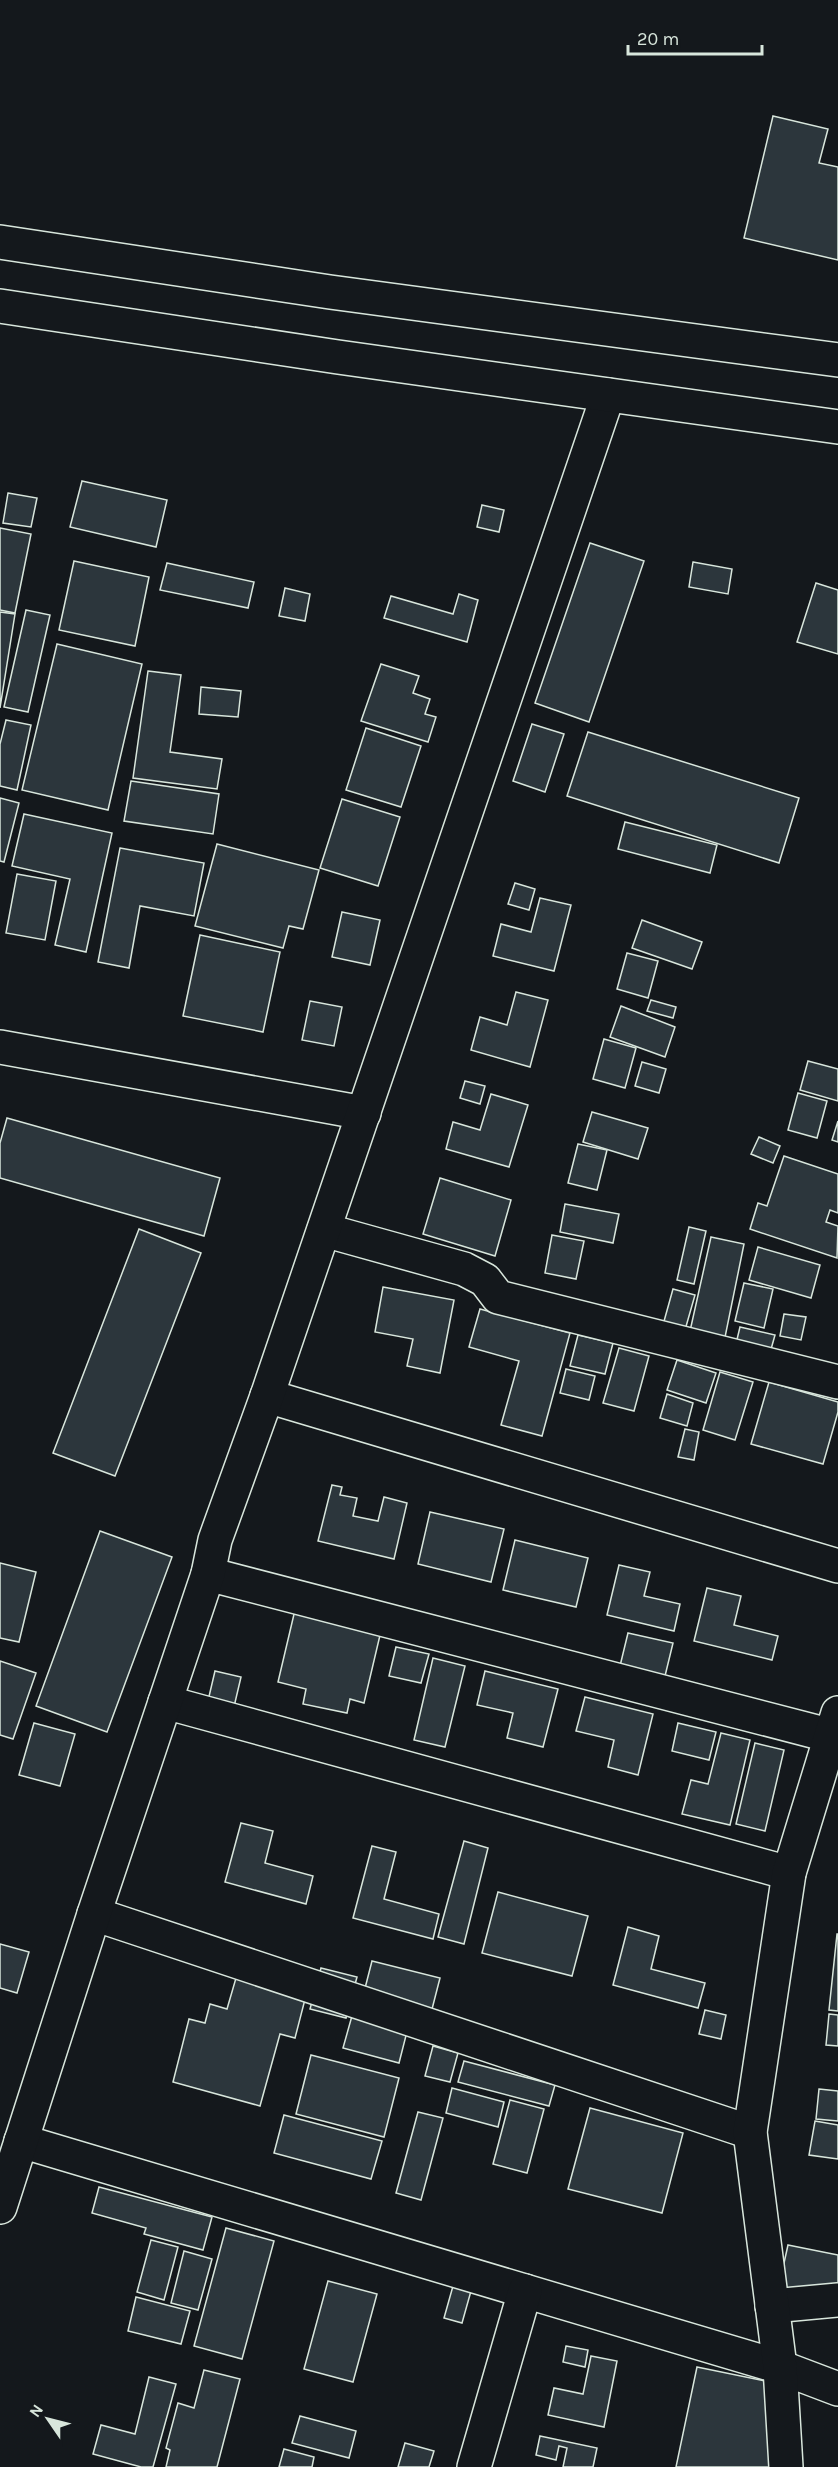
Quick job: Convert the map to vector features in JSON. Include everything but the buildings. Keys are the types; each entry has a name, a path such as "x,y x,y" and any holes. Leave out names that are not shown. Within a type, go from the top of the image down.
{"main road":[{"path":"0,242 330,292 838,360"},
{"path":"0,306 338,357 838,426"},
{"path":"0,2207 94,1914 208,1574 214,1540 267,1396 608,395"},
{"path":"0,1047 364,1113"},
{"path":"324,1230 464,1269 485,1280 498,1297 838,1382"},
{"path":"267,1396 838,1566"},
{"path":"208,1574 835,1725 789,1873 750,2132 780,2367 786,2467"},
{"path":"165,1701 789,1873"},
{"path":"94,1914 750,2132"},
{"path":"21,2141 780,2367 838,2389"},
{"path":"474,2467 525,2291"},
{"path":"772,2306 838,2300"}]}
